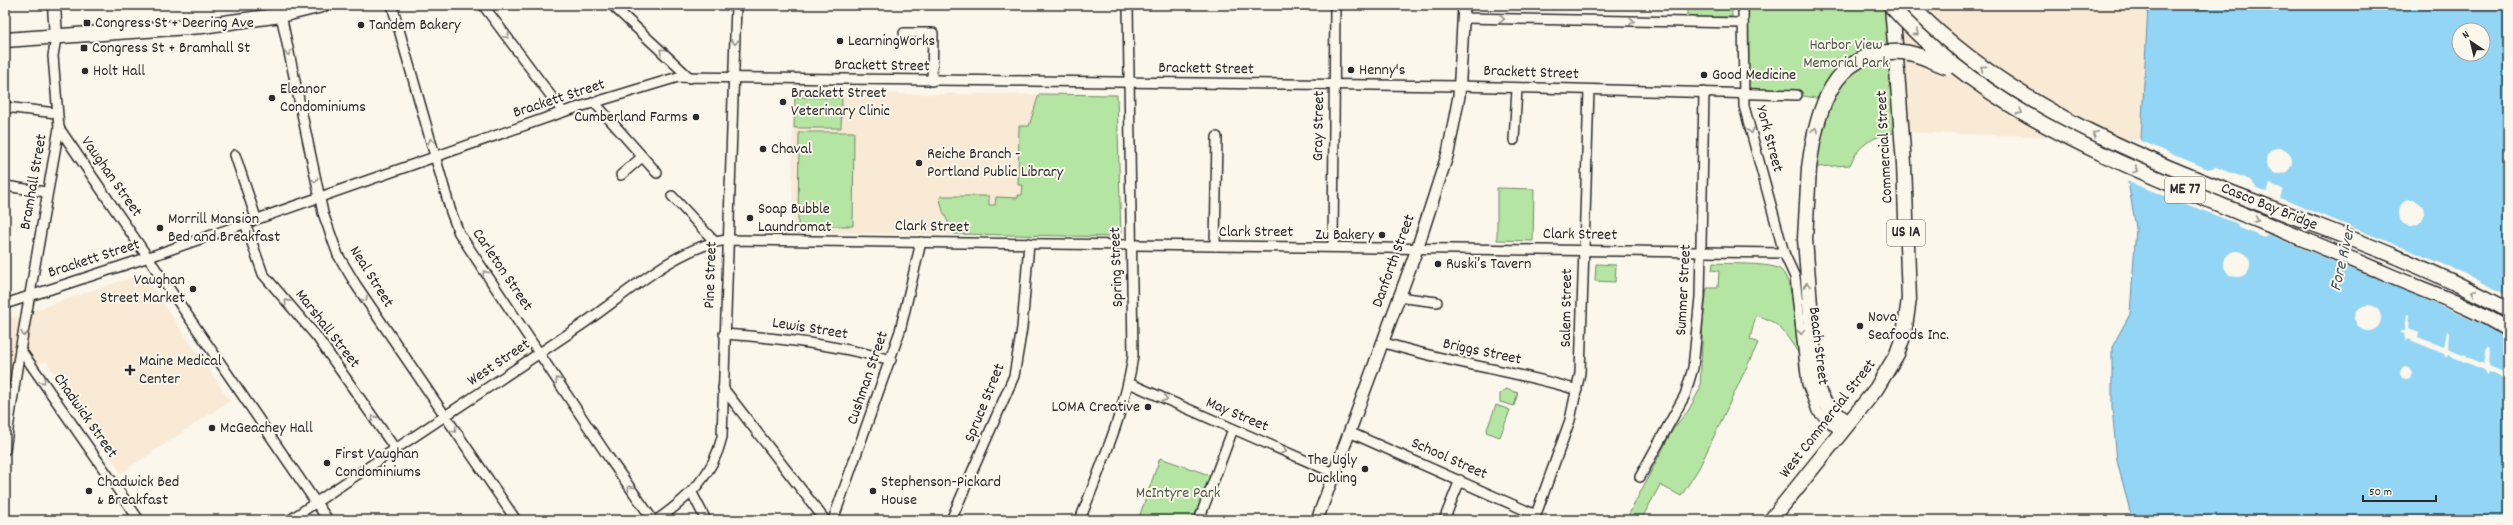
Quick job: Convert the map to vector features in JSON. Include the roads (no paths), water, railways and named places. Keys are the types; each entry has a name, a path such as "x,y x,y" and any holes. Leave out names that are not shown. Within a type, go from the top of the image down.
{"main road":[{"path":"54,5 56,38"},
{"path":"5,40 56,38 194,26 281,15 322,5"},
{"name":"Casco Bay Bridge","path":"1891,5 1910,27 1958,69 1993,94 2074,142 2393,277 2452,300 2508,330"},
{"name":"Commercial Street","path":"1891,5 1904,164 1910,299 1904,334"},
{"name":"Casco Bay Bridge","path":"1910,5 1937,30 1983,68 2056,115 2123,147 2443,277 2508,310"},
{"path":"1844,427 1820,397 1816,384 1805,239 1809,168 1819,111 1831,86 1850,66 1874,55 1902,52 1921,56 1958,69"},
{"name":"West Commercial Street","path":"1771,520 1887,372 1904,334"}],"street":[{"name":"Carleton Street","path":"392,5 435,157 459,233 609,458 653,520"},
{"path":"483,5 563,112"},
{"path":"612,5 690,78"},
{"name":"Pine Street","path":"656,520 692,493 710,471 718,456 722,437 727,240 736,5"},
{"name":"Spring Street","path":"1080,520 1129,383 1134,336 1131,245 1128,5"},
{"name":"Gray Street","path":"1333,247 1335,5"},
{"name":"Danforth Street","path":"1317,520 1417,248 1448,153 1460,86 1464,5"},
{"name":"York Street","path":"1743,5 1744,106 1784,253"},
{"name":"Neal Street","path":"281,15 319,196 338,255 356,285 516,520"},
{"path":"1463,18 1743,23"},
{"path":"904,33 933,33 932,81"},
{"name":"Bramhall Street","path":"5,450 46,192 59,128 56,113 53,56 56,38"},
{"name":"Brackett Street","path":"5,304 149,257 256,218 563,112 678,77 734,79 1129,82 1335,86 1460,86 1797,95"},
{"path":"1514,140 1517,88"},
{"name":"Salem Street","path":"1535,517 1570,420 1577,390 1581,352 1589,90"},
{"name":"Summer Street","path":"1640,477 1685,395 1693,368 1701,252 1704,92"},
{"path":"594,102 657,173"},
{"path":"5,107 56,113"},
{"name":"Vaughan Street","path":"59,128 149,257 328,520"},
{"path":"1215,246 1217,138"},
{"path":"235,155 256,218"},
{"path":"621,175 642,157"},
{"path":"5,186 46,192"},
{"path":"672,196 714,241"},
{"name":"Marshall Street","path":"245,223 263,274 317,336 396,450"},
{"name":"West Street","path":"290,520 540,353 681,255 714,241 727,240"},
{"name":"Clark Street","path":"727,240 1784,253"},
{"name":"Cushman Street","path":"833,520 891,360 912,284 921,242"},
{"name":"Spruce Street","path":"951,520 1014,376 1019,358 1029,244"},
{"name":"Beach Street","path":"1784,253 1795,277 1807,384 1811,398 1817,411 1844,427"},
{"path":"1398,297 1437,302"},
{"name":"Lewis Street","path":"724,334 758,336 833,347 891,360"},
{"name":"Briggs Street","path":"1382,342 1426,355 1513,373 1577,390"},
{"name":"Chadwick Street","path":"20,349 139,520"},
{"name":"May Street","path":"1129,383 1334,473"},
{"path":"723,388 825,520"},
{"path":"1199,520 1233,429"},
{"name":"School Street","path":"1349,432 1460,480 1535,517"},
{"path":"1444,520 1460,480"},
{"path":"692,493 706,520"}],"water":[{"name":"Fore River","path":"2148,5 2508,5 2508,520 2130,520 2129,507 2117,461 2112,407 2112,347 2130,314 2136,228 2128,182 2141,140"}],"place":[{"name":"Congress St + Deering Ave","path":"87,23"},
{"name":"Tandem Bakery","path":"361,25"},
{"name":"LearningWorks","path":"840,41"},
{"name":"Congress St + Bramhall St","path":"84,48"},
{"name":"Henny's","path":"1351,70"},
{"name":"Holt Hall","path":"85,71"},
{"name":"Good Medicine","path":"1704,75"},
{"name":"Eleanor Condominiums","path":"272,98"},
{"name":"Brackett Street Veterinary Clinic","path":"783,102"},
{"name":"Cumberland Farms","path":"696,117"},
{"name":"Chaval","path":"763,149"},
{"name":"Reiche Branch - Portland Public Library","path":"919,163"},
{"name":"Soap Bubble Laundromat","path":"750,218"},
{"name":"Morrill Mansion Bed and Breakfast","path":"160,228"},
{"name":"Zu Bakery","path":"1382,235"},
{"name":"Ruski’s Tavern","path":"1438,264"},
{"name":"Vaughan Street Market","path":"193,289"},
{"name":"Nova Seafoods Inc.","path":"1860,326"},
{"name":"Maine Medical Center","path":"130,370"},
{"name":"LOMA Creative","path":"1148,407"},
{"name":"McGeachey Hall","path":"212,428"},
{"name":"First Vaughan Condominiums","path":"327,463"},
{"name":"The Ugly Duckling","path":"1365,469"},
{"name":"Chadwick Bed & Breakfast","path":"89,491"},
{"name":"Stephenson-Pickard House","path":"873,491"}],"park label":[{"name":"Harbor View Memorial Park","path":"1846,54"},
{"name":"McIntyre Park","path":"1178,493"}]}
